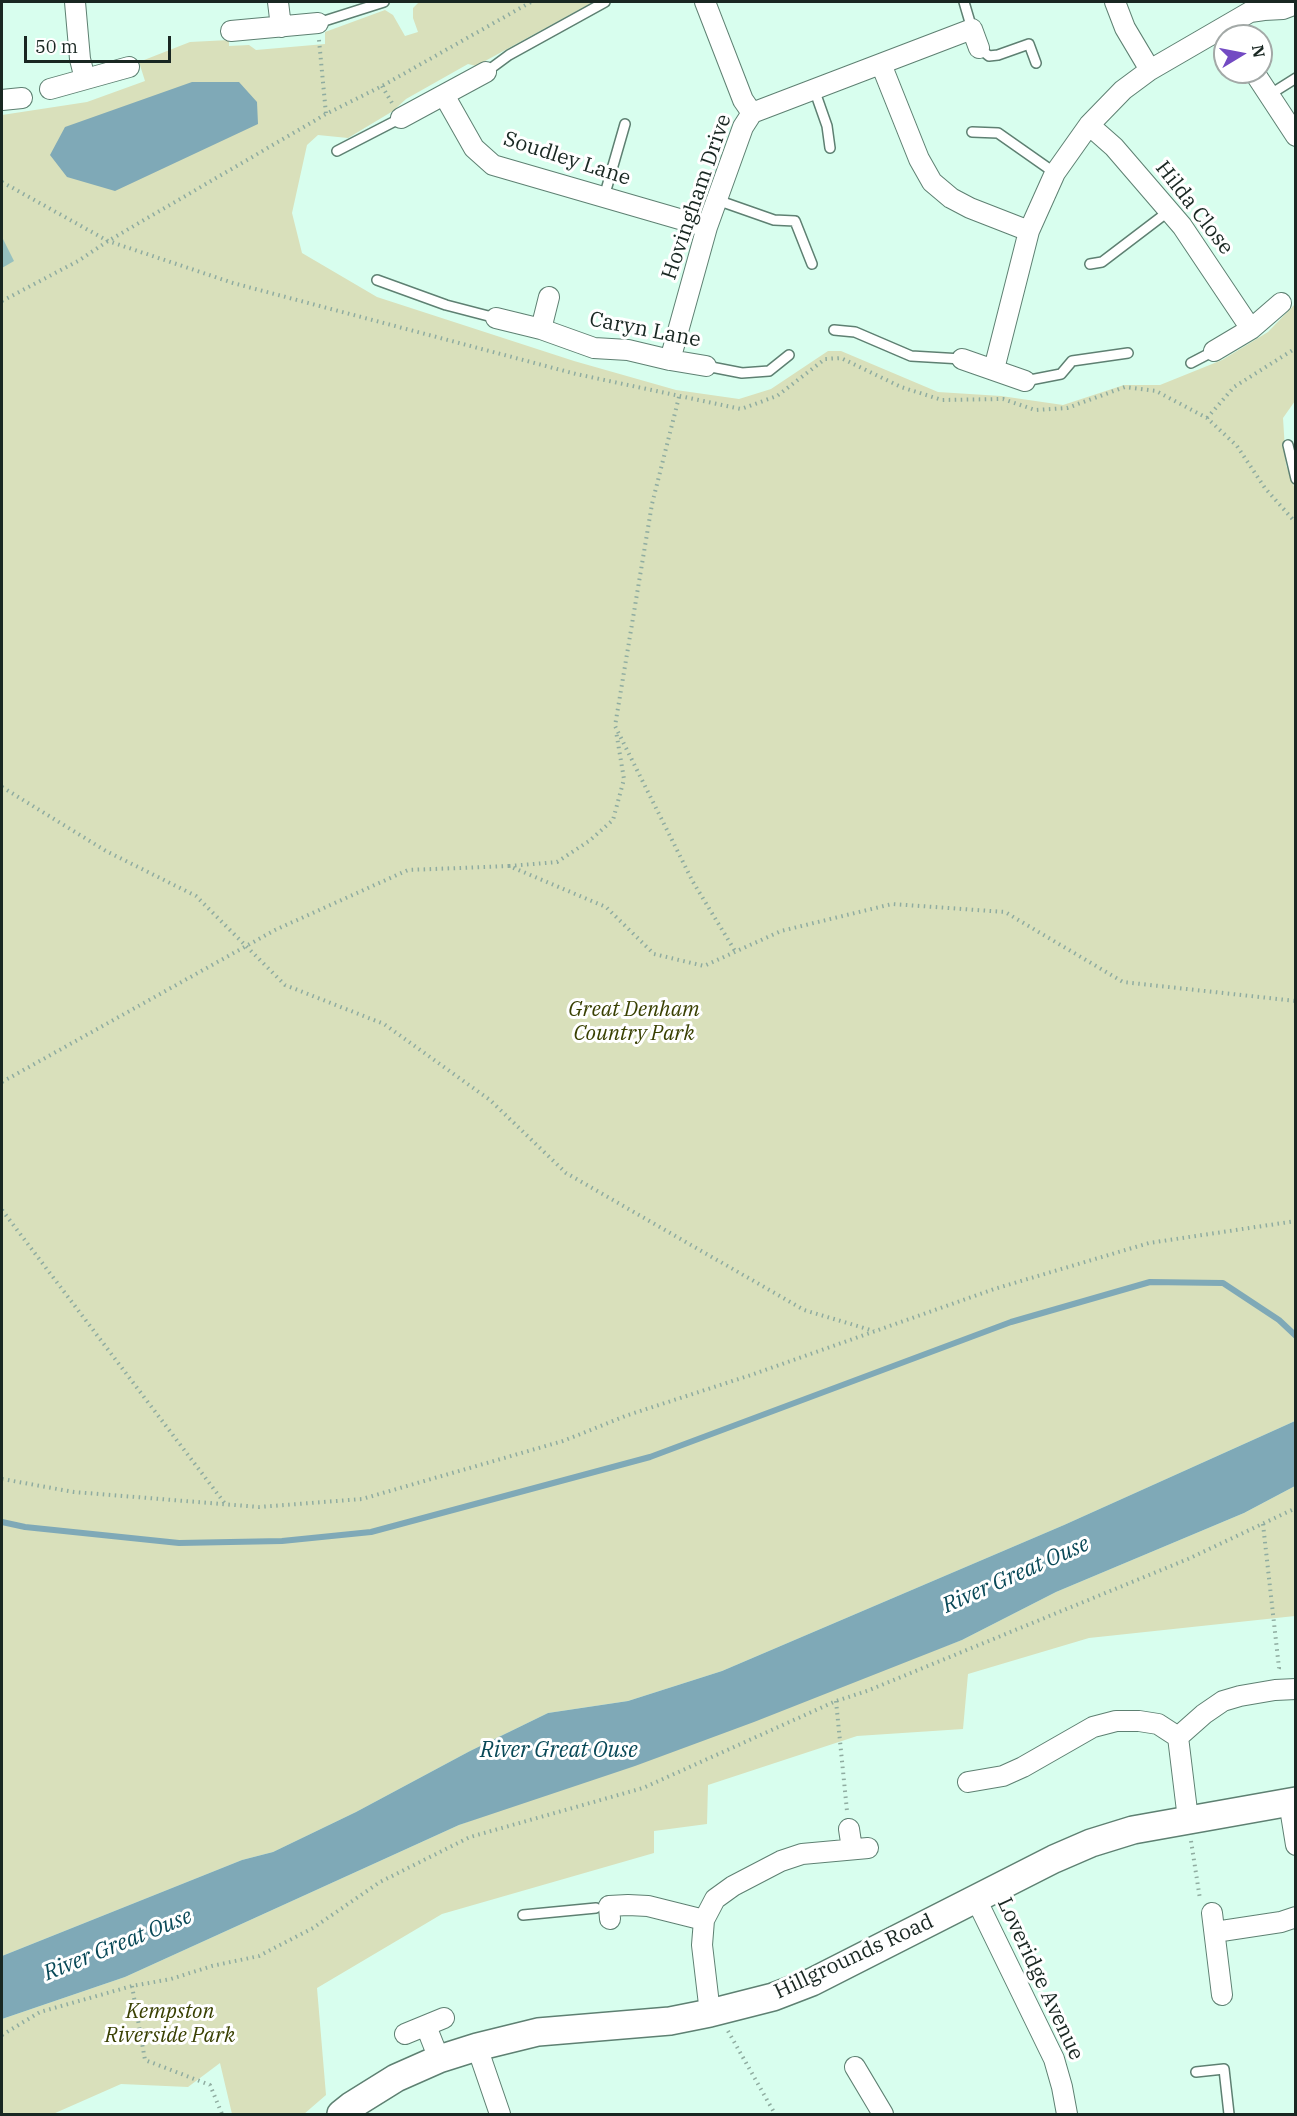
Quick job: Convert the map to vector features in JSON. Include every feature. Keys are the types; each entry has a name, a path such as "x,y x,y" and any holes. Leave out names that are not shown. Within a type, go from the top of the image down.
{"street":[{"path":"75,2 80,59 85,79"},
{"path":"278,2 281,27"},
{"path":"705,2 743,100 752,113"},
{"path":"1115,2 1125,28 1150,70"},
{"path":"1236,24 1250,12 1284,9 1296,4"},
{"path":"231,31 318,23"},
{"path":"972,29 979,48"},
{"name":"Hovingham Drive","path":"670,360 707,227 743,127 752,113 972,29"},
{"path":"994,369 1029,231 1055,173 1089,125 1123,90 1150,70 1213,38"},
{"path":"881,64 919,159 932,182 951,198 970,208 1029,231"},
{"path":"50,89 129,67"},
{"path":"401,118 486,72"},
{"path":"1262,84 1296,136"},
{"name":"Soudley Lane","path":"444,95 474,148 494,165 707,227"},
{"path":"2,100 22,98"},
{"name":"Hilda Close","path":"1089,125 1114,147 1182,226 1251,330"},
{"path":"541,329 549,297"},
{"path":"1214,351 1251,330 1281,303"},
{"name":"Caryn Lane","path":"496,318 541,329 594,348 628,350 706,366"},
{"path":"962,359 1025,381"},
{"path":"1178,1737 1204,1714 1224,1701 1275,1683 1296,1689"},
{"path":"978,1775 1003,1776 1093,1727 1116,1721 1158,1724 1178,1737"},
{"path":"1178,1737 1188,1819"},
{"path":"1292,1801 1296,1845"},
{"name":"Hillgrounds Road","path":"341,2115 351,2106 396,2078 439,2059 477,2047 538,2032 670,2021 773,1997 812,1982 1054,1859 1090,1844 1133,1830 1292,1801"},
{"path":"715,2012 702,1945 704,1920 715,1899 733,1886 781,1861 802,1854 860,1849 849,1829"},
{"name":"Loveridge Avenue","path":"976,1899 1054,2060 1067,2115"},
{"path":"605,1911 648,1906 704,1920"},
{"path":"1222,1995 1214,1923 1281,1922 1296,1917"},
{"path":"405,2034 435,2022 439,2059"},
{"path":"477,2047 500,2115"},
{"path":"855,2067 883,2115"}],"lane":[{"path":"318,23 384,2"},
{"path":"486,72 509,55 605,2"},
{"path":"964,2 972,29"},
{"path":"979,48 988,56 998,55 1029,44 1036,63"},
{"path":"1269,95 1296,78"},
{"path":"814,89 827,126 830,148"},
{"path":"337,151 401,118"},
{"path":"604,197 625,124"},
{"path":"972,132 998,133 1055,173"},
{"path":"717,200 774,220 795,221 812,264"},
{"path":"1090,264 1102,261 1169,211"},
{"path":"377,280 446,305 496,318"},
{"path":"834,330 855,332 911,356 962,359"},
{"path":"1191,363 1214,351"},
{"path":"1025,381 1061,374 1072,361 1128,353"},
{"path":"706,366 742,373 769,371 789,356"},
{"path":"1288,445 1296,479"},
{"path":"523,1915 605,1911"},
{"path":"1196,2072 1224,2069 1229,2115"}],"path":[{"path":"2,301 78,261 108,241 326,114 382,86 531,2"},
{"path":"318,23 326,114"},
{"path":"2,182 108,241"},
{"path":"1207,418 1234,387 1296,348"},
{"path":"2,1082 275,930 408,870 557,862 589,842 613,820 624,779 615,726 652,504 680,397"},
{"path":"615,726 693,882 735,951"},
{"path":"2,787 106,851 196,896 285,985 384,1024 490,1100 567,1173 804,1310 875,1331"},
{"path":"509,866 606,907 654,954 704,966 781,931 892,904 1005,912 1123,982 1295,1000"},
{"path":"2,1210 226,1504"},
{"path":"2,1479 74,1492 259,1507 362,1498 563,1441 628,1415 751,1375 994,1289 1149,1243 1296,1221"},
{"path":"2,2035 40,2013 132,1986 171,1979 212,1966 259,1956 313,1928 380,1882 470,1836 643,1788 836,1701 867,1691 1188,1559 1296,1508"},
{"path":"1263,1524 1280,1668 1275,1683"},
{"path":"836,1701 846,1801"},
{"path":"1188,1819 1200,1904 1214,1923"},
{"path":"132,1986 145,2060 210,2085 222,2115"},
{"path":"715,2012 775,2115"}],"green space":[{"name":"Great Denham Country Park","path":"419,2 593,2 476,66 468,64 406,99 393,111 348,138 318,135 307,145 292,213 302,253 377,297 574,361 676,390 739,399 771,389 828,351 841,351 938,392 1001,396 1063,405 1124,385 1160,385 1222,360 1268,332 1295,304 1295,401 1283,418 1286,465 1296,492 1295,1421 1064,1525 722,1671 628,1701 548,1713 273,1852 242,1860 2,1956 2,115 87,102 145,81 139,62 190,42 229,40 229,46 249,45 256,50 325,44 325,32 385,10 393,15 405,36 418,32 413,18 413,8"},
{"name":"Kempston Riverside Park","path":"1295,1486 1295,1616 1089,1638 968,1674 963,1729 857,1736 708,1785 707,1824 654,1831 654,1853 442,1914 317,1988 326,2095 304,2114 232,2114 220,2063 188,2087 121,2084 53,2114 2,2114 2,2019 125,1977 459,1825 962,1640 1056,1592 1244,1513"}],"water":[{"path":"192,82 239,82 257,102 258,124 115,191 67,177 50,155 65,127"},
{"name":"River Great Ouse","path":"1295,1421 1295,1486 1244,1513 1056,1592 962,1640 635,1766 459,1825 125,1977 2,2019 2,1956 242,1860 273,1852 548,1713 628,1701 722,1671 1064,1525"}],"building":[{"path":"2,237 14,261 2,268"}],"waterway":[{"path":"2,1522 25,1527 179,1543 282,1541 371,1532 650,1457 1011,1322 1150,1282 1223,1283 1279,1320 1296,1336"}]}
